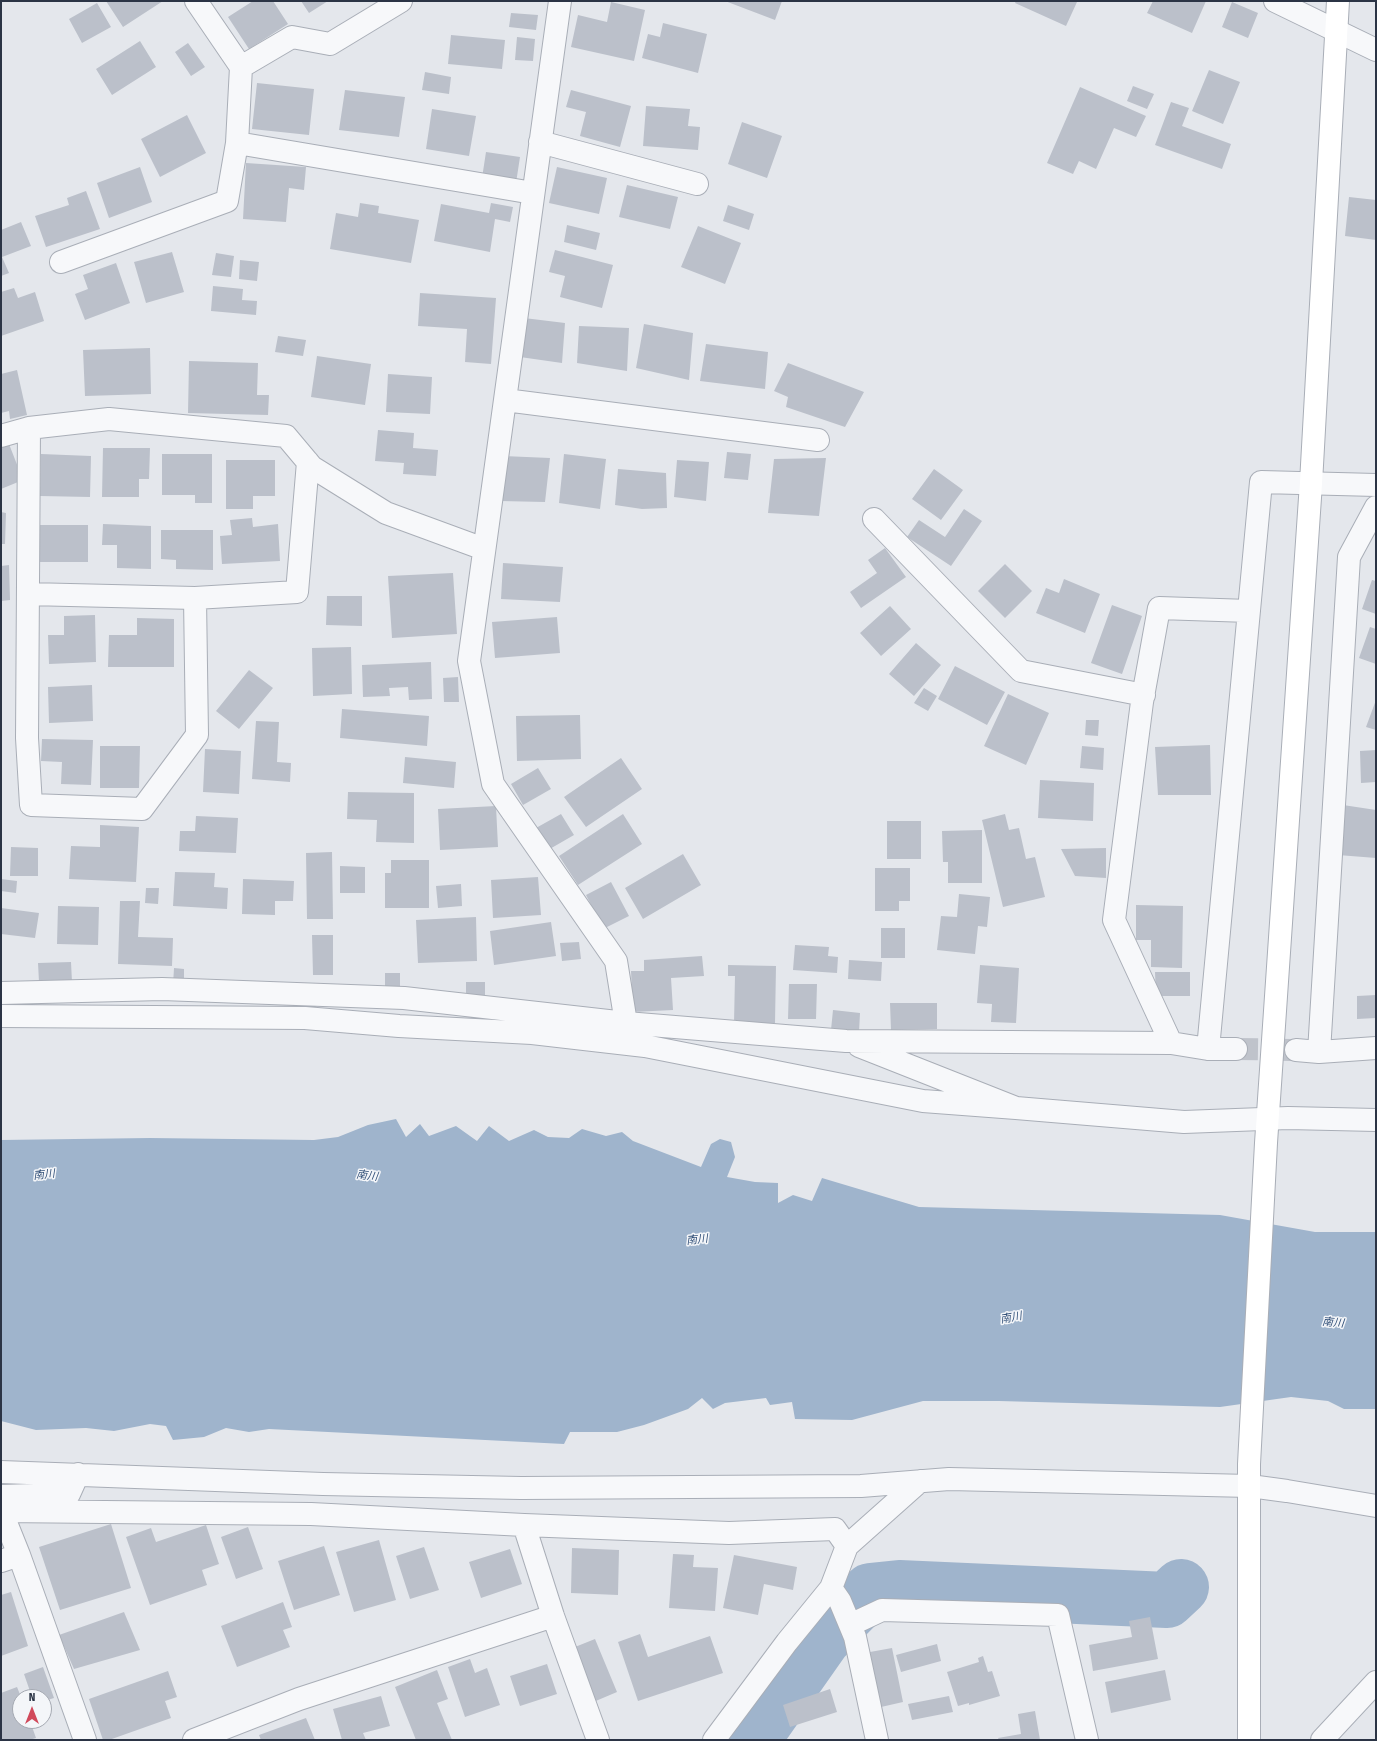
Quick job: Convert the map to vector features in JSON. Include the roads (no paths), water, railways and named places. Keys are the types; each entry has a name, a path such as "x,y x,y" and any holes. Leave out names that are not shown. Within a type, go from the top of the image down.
{"street":[{"path":"61,262 227,201 237,143 241,67 196,1"},
{"path":"241,67 292,37 330,44 401,1"},
{"path":"560,1 469,661 493,784 616,961 626,1023"},
{"path":"1274,1 1376,50"},
{"path":"1249,1740 1250,1464 1266,1143 1311,483 1338,1"},
{"path":"540,142 697,184"},
{"path":"237,143 533,193"},
{"path":"505,400 818,440"},
{"path":"1,436 29,428 109,419 286,436 312,467 386,513 484,549"},
{"path":"29,428 27,738 31,805 142,809 197,735 195,598"},
{"path":"28,594 195,598 297,592 308,462"},
{"path":"1208,1049 1261,482 1376,485"},
{"path":"1319,1052 1349,557 1376,507"},
{"path":"874,519 1021,671 1144,695"},
{"path":"1171,1043 1114,920 1144,695 1159,608 1249,611"},
{"path":"1,994 162,989 397,998 626,1023 846,1041 1171,1043 1208,1049 1236,1049"},
{"path":"1,1016 304,1018 399,1026 532,1033 645,1046 923,1101 1184,1122 1288,1118 1376,1120"},
{"path":"846,1041 1016,1108"},
{"path":"1296,1050 1319,1052 1376,1048"},
{"path":"1,1472 323,1484 521,1488 861,1486 949,1479 1250,1486 1376,1506"},
{"path":"1,1496 69,1494 78,1474"},
{"path":"714,1740 787,1642 836,1595 847,1546 920,1481"},
{"path":"85,1740 10,1558 1,1511 311,1514 524,1525 729,1533 835,1529 847,1546"},
{"path":"524,1525 553,1616 598,1740"},
{"path":"836,1595 852,1631 877,1740"},
{"path":"852,1631 882,1610 1058,1615 1087,1740"},
{"path":"194,1740 299,1699 553,1616"},
{"path":"1322,1740 1376,1682"}],"water":[{"name":"南川","path":"396,1119 406,1137 420,1124 429,1136 456,1126 477,1141 489,1126 509,1141 534,1130 548,1137 569,1138 582,1129 606,1136 622,1132 633,1141 701,1167 711,1144 720,1139 731,1142 735,1157 727,1177 755,1182 778,1183 778,1203 793,1195 812,1201 822,1178 919,1207 1220,1215 1315,1232 1376,1232 1376,1409 1344,1409 1328,1401 1291,1397 1220,1407 999,1401 923,1401 852,1420 795,1419 792,1402 770,1405 766,1398 725,1403 713,1409 702,1398 688,1409 644,1425 617,1432 570,1432 564,1444 269,1429 249,1432 226,1428 204,1437 173,1440 166,1426 150,1424 114,1431 86,1428 36,1430 1,1421 1,1140 150,1138 314,1140 338,1137 368,1125"}],"waterway":[{"path":"752,1740 823,1639 870,1591 899,1588 1167,1600 1181,1587"}],"tunnel":[{"path":"1236,1049 1296,1050"}]}
